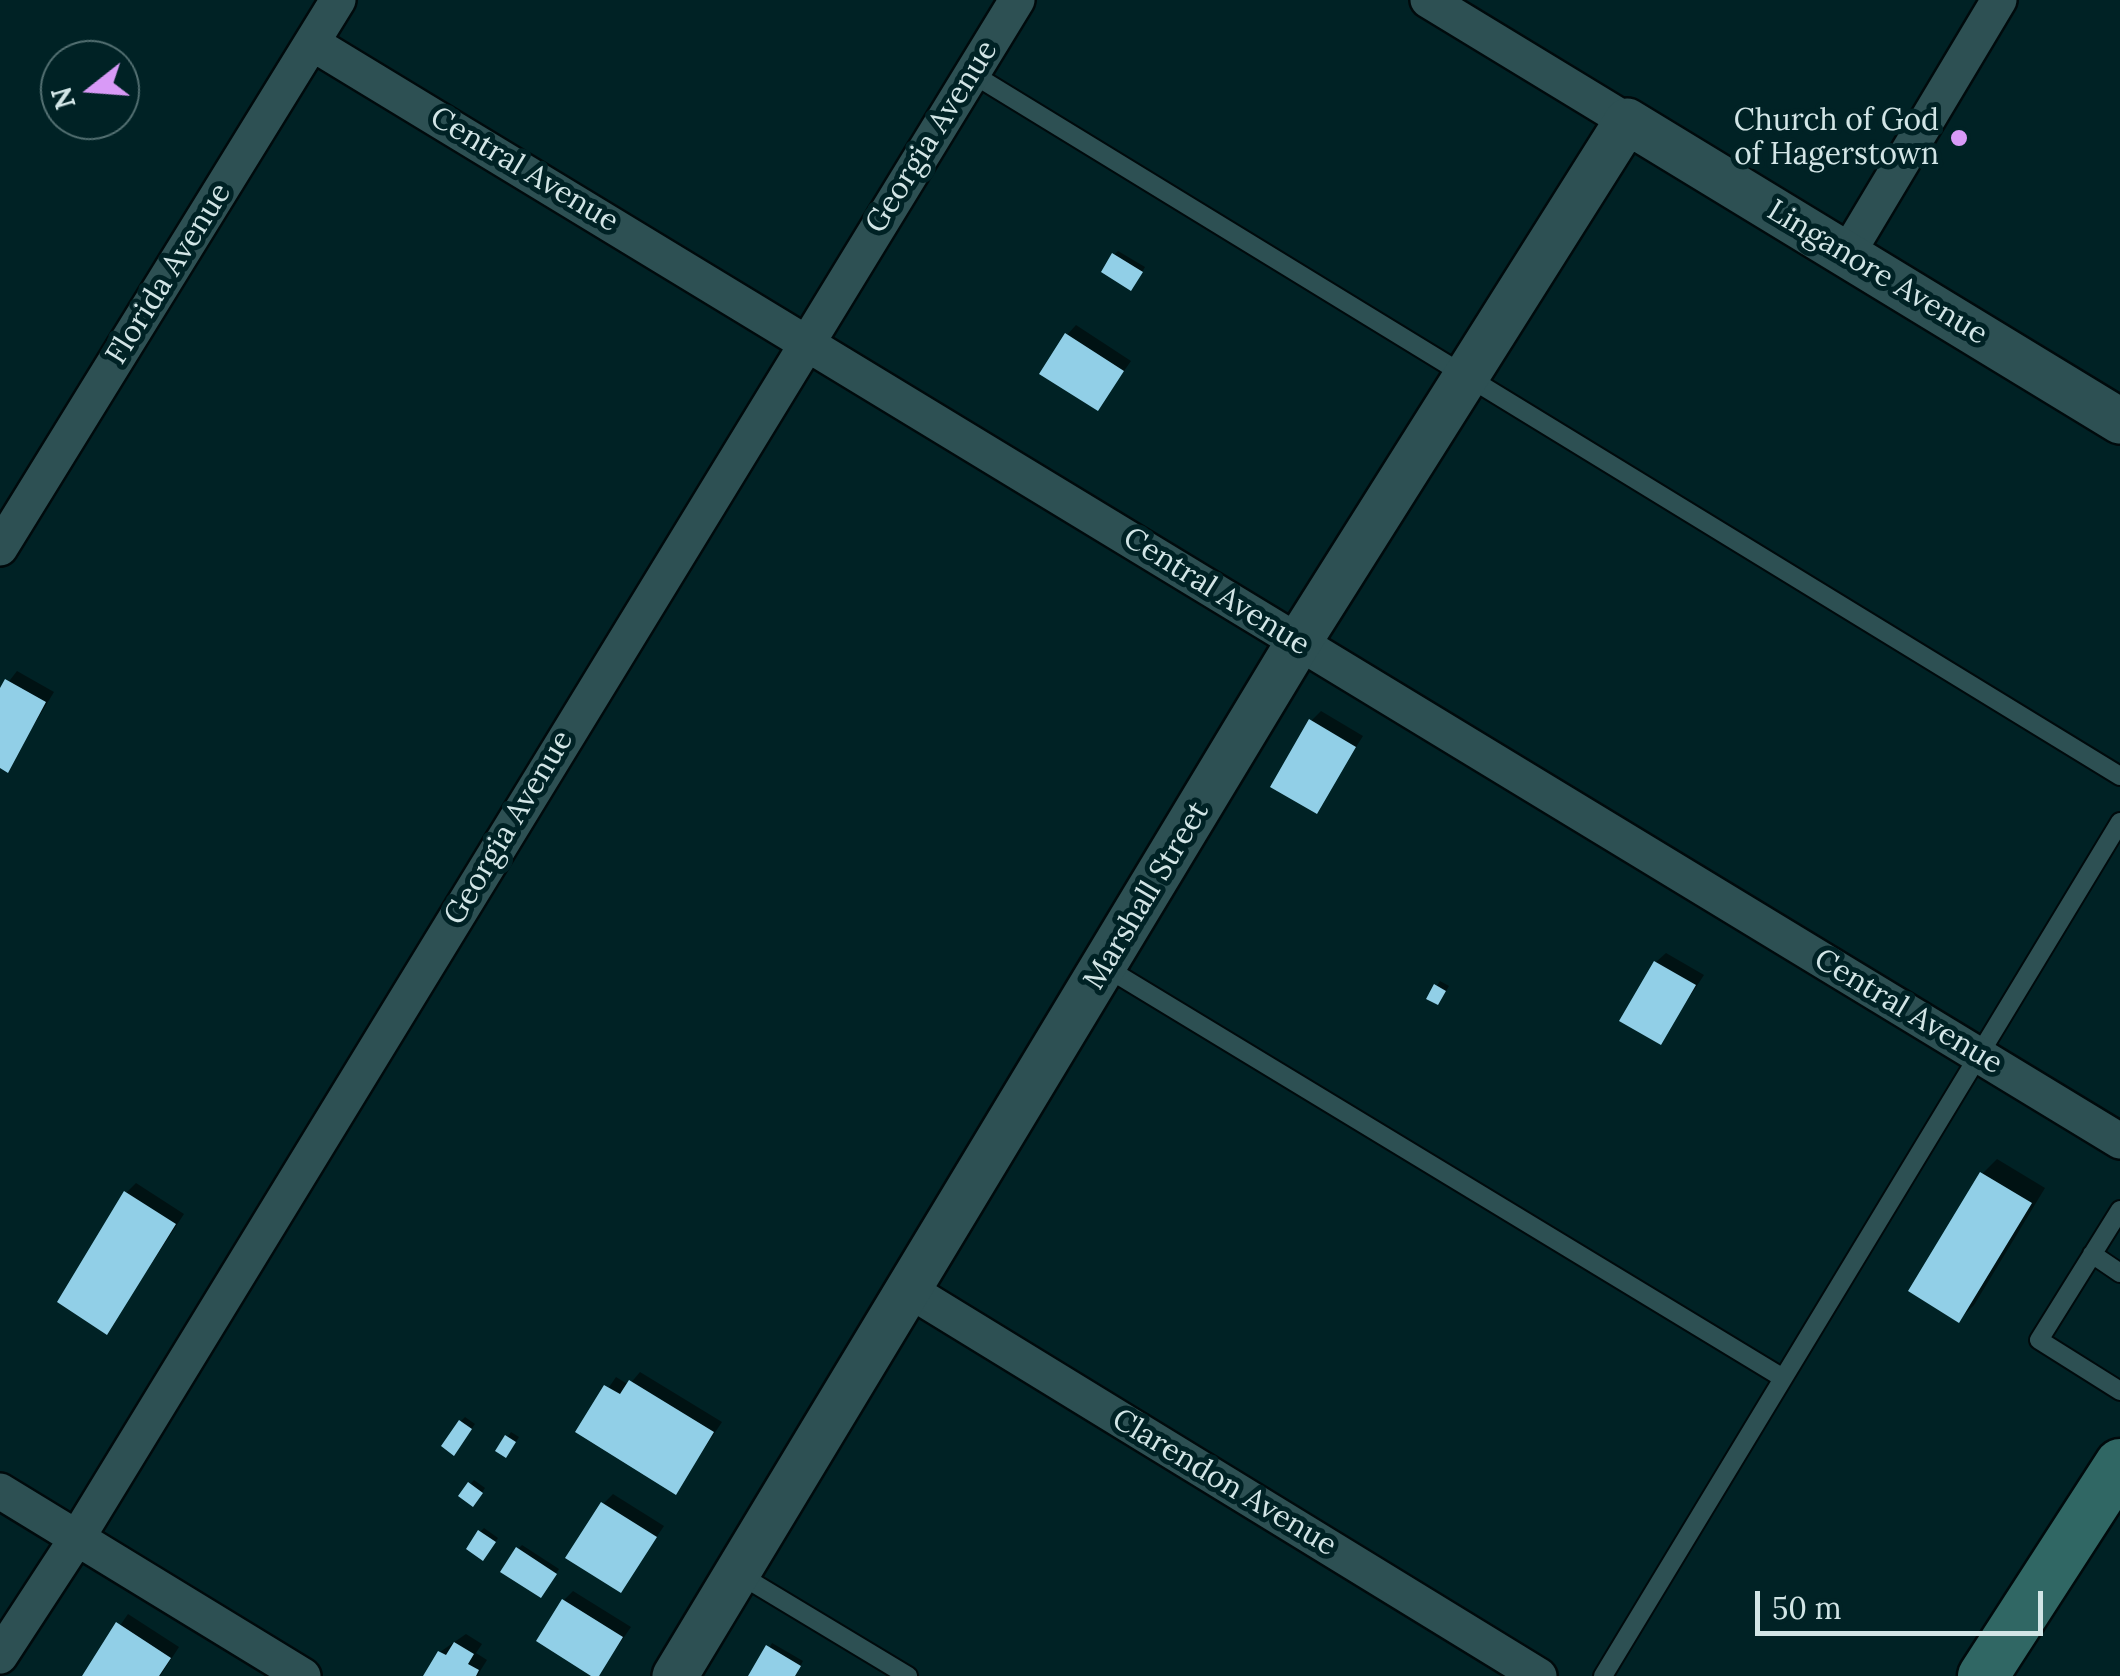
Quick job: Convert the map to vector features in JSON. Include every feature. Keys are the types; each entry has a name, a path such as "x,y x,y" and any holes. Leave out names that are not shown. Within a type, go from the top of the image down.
{"main road":[{"path":"1983,1676 2114,1485"}],"street":[{"name":"Florida Avenue","path":"0,548 338,0"},
{"name":"Georgia Avenue","path":"0,1656 77,1538 1018,0"},
{"name":"Linganore Avenue","path":"1428,0 2120,421"},
{"path":"1847,254 1999,0"},
{"name":"Central Avenue","path":"312,42 2120,1141"},
{"name":"Marshall Street","path":"674,1676 1298,642 1627,121"},
{"name":"Clarendon Avenue","path":"909,1290 1539,1676"},
{"path":"0,1492 303,1676"}],"lane":[{"path":"972,73 2120,776"},
{"path":"1602,1676 2120,822"},
{"path":"1105,967 1782,1378"},
{"path":"2120,1210 2039,1340 2120,1390"},
{"path":"2092,1254 2120,1273"},
{"path":"738,1573 908,1676"}],"building":[{"path":"1112,253 1143,272 1131,291 1101,272"},
{"path":"1065,333 1124,371 1098,411 1039,374"},
{"path":"5,679 46,702 8,773 0,768 0,688"},
{"path":"1309,719 1356,747 1317,814 1270,787"},
{"path":"1654,961 1696,985 1661,1045 1619,1021"},
{"path":"1434,984 1446,991 1438,1005 1426,999"},
{"path":"1980,1172 2032,1203 1959,1323 1908,1291"},
{"path":"124,1191 176,1224 107,1335 57,1302"},
{"path":"629,1380 714,1432 676,1495 575,1432 604,1385 620,1394"},
{"path":"459,1420 472,1429 454,1456 441,1446"},
{"path":"505,1435 516,1442 506,1458 495,1451"},
{"path":"468,1482 483,1493 473,1507 458,1496"},
{"path":"601,1502 657,1537 621,1593 565,1558"},
{"path":"478,1530 496,1542 483,1561 466,1549"},
{"path":"516,1547 557,1574 541,1598 500,1572"},
{"path":"562,1599 623,1637 599,1676 591,1676 536,1641"},
{"path":"116,1622 171,1658 159,1676 82,1676"},
{"path":"454,1642 474,1654 468,1664 479,1670 476,1676 423,1676 438,1651 446,1655"},
{"path":"766,1645 801,1666 795,1676 748,1676"}],"place":[{"name":"Church of God of Hagerstown","path":"1959,138"}]}
